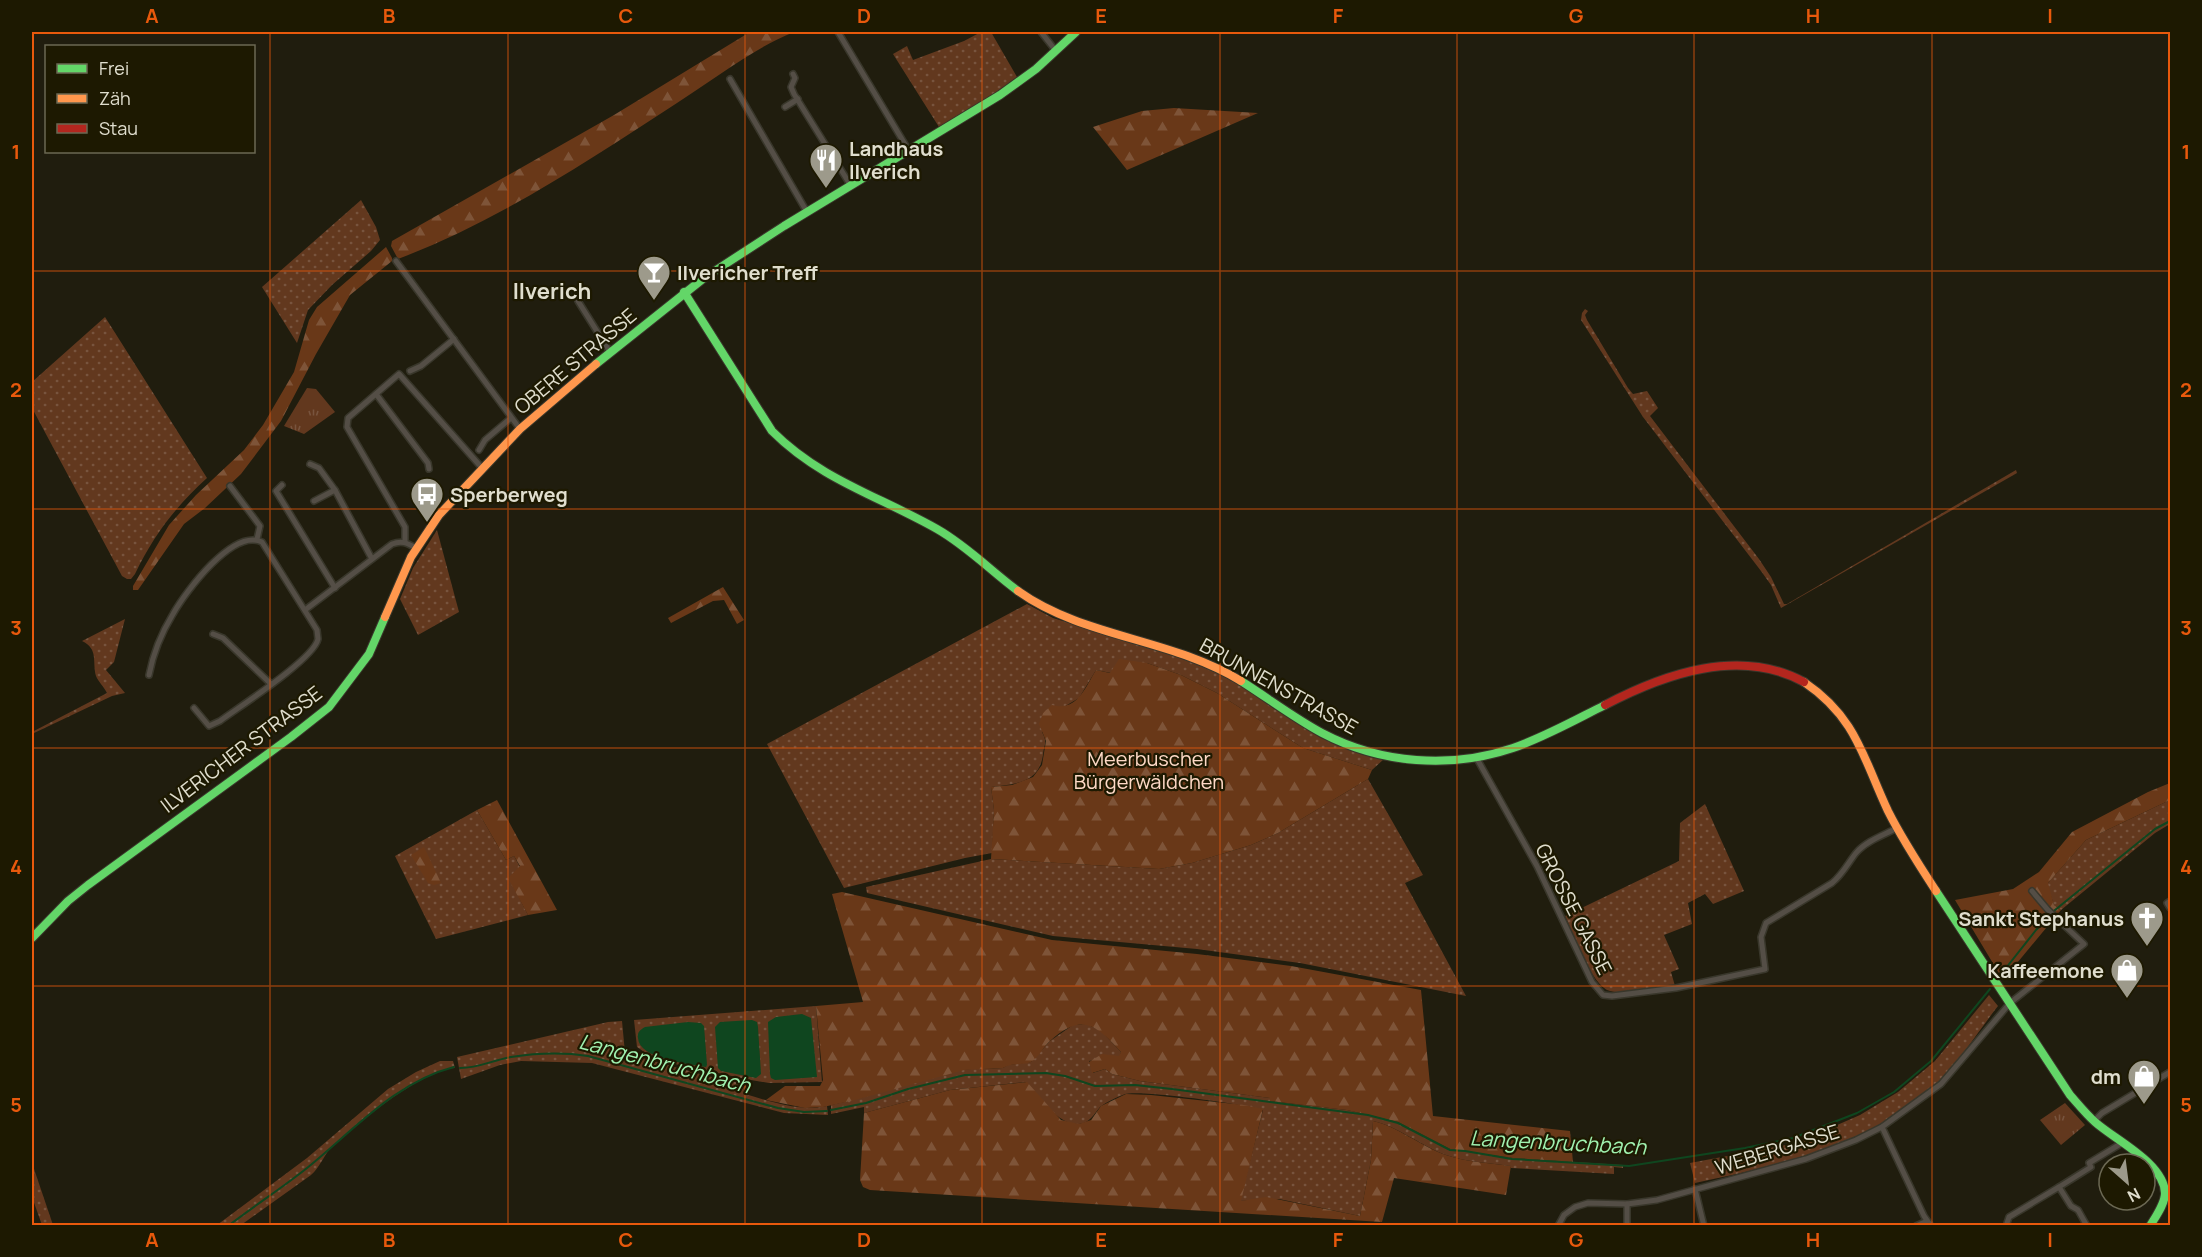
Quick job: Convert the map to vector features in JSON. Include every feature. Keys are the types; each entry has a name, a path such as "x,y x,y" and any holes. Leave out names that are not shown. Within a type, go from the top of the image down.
{"street":[{"path":"838,32 909,151"},
{"path":"1041,32 1056,51"},
{"name":"OBERE STRASSE","path":"439,515 520,429 684,292 807,212 1000,95 1056,51 1076,32"},
{"path":"793,74 795,78 791,87 851,186"},
{"path":"730,79 807,212"},
{"path":"785,107 798,99"},
{"path":"396,261 520,429"},
{"name":"BRUNNENSTRASSE","path":"684,292 766,422 781,441 819,469 942,532 1020,592 1048,609 1080,622 1185,653 1204,661 1237,677 1323,734 1369,752 1417,760 1444,761 1507,750 1537,739 1631,692 1681,672 1723,665 1768,669 1804,682 1838,710 1858,738 1897,828 2070,1095 2094,1121 2151,1166 2168,1189"},
{"path":"579,301 610,352"},
{"path":"410,371 421,366 454,339"},
{"path":"405,542 405,527 347,427 348,418 399,374 482,468"},
{"path":"376,394 428,463 429,469"},
{"path":"479,450 485,440 511,418"},
{"path":"310,464 319,468 335,490 372,559"},
{"path":"282,485 276,491 335,588"},
{"path":"230,486 260,526 256,539"},
{"path":"314,501 335,490"},
{"name":"ILVERICHER STRASSE","path":"32,938 68,901 88,885 291,737 328,707 369,654 416,548 439,515"},
{"path":"149,675 172,614 191,587 225,553 242,541 256,539 262,542 317,630 318,639 306,656 220,721 209,726 194,708"},
{"path":"305,610 392,544 399,541 405,542 416,548"},
{"path":"213,634 223,638 271,684"},
{"name":"GROSSE GASSE","path":"1476,757 1537,866 1593,982 1602,995 1612,996 1676,988 1766,969 1761,937 1766,923 1832,883 1840,877 1857,852 1897,828"},
{"name":"WEBERGASSE","path":"1558,1226 1564,1215 1575,1207 1588,1203 1627,1204 1657,1200 1806,1159 1856,1140 1882,1127 1941,1084 2010,1003 2084,944 2032,891"},
{"path":"2170,901 2167,903 2170,908"},
{"path":"2094,1121 2102,1113 2170,1072"},
{"path":"1882,1127 1929,1223 1916,1226"},
{"path":"2006,1226 2009,1217 2091,1167 2089,1163 2122,1143"},
{"path":"2059,1187 2071,1206 2078,1210 2087,1226"},
{"path":"1695,1189 1704,1226"},
{"path":"2150,1226 2168,1189"},
{"path":"1627,1204 1627,1226"}],"green space":[{"path":"750,32 794,32 749,55 542,188 471,227 398,259 391,246 392,241 614,115"},
{"path":"981,32 991,32 1017,77 987,99 939,127 893,54 907,46 913,60 964,41"},
{"path":"1174,108 1258,113 1127,170 1093,127 1142,111"},
{"path":"361,200 376,227 380,240 308,310 297,343 262,287"},
{"path":"386,247 392,261 350,295 281,421 241,474 205,508 184,524 138,590 133,590 133,586 169,525 196,495 244,450 263,425 294,372 309,320 317,307"},
{"path":"1585,309 1588,311 1585,315 1587,320 1628,388 1633,394 1647,391 1658,408 1650,416 1759,559 1784,604 2016,470 2017,473 1781,608 1771,585 1761,571 1643,417 1581,320"},
{"path":"105,317 207,478 166,522 131,579 122,576 32,408 32,382"},
{"path":"307,388 316,389 335,412 304,434 284,426"},
{"path":"437,530 459,612 418,635 400,599 413,568"},
{"path":"723,587 744,620 737,624 724,600 713,601 671,623 668,618"},
{"path":"1027,604 1053,618 1199,662 1240,683 1273,708 1321,738 1384,759 1372,770 1303,748 1217,693 1181,675 1147,663 1111,673 1096,670 1079,698 1062,708 1042,732 1045,744 1041,764 1037,771 1031,777 1017,783 991,787 994,810 992,853 844,888 767,744"},
{"path":"125,619 114,662 106,670 125,693 112,696 32,734 107,693 96,676 93,652 82,641"},
{"name":"Meerbuscher Bürgerwäldchen","path":"1119,659 1147,663 1181,675 1217,693 1303,748 1372,770 1368,779 1278,833 1251,845 1192,863 1159,869 991,859 994,810 991,787 1012,785 1033,777 1042,765 1046,741 1039,724 1043,713 1052,705 1061,706 1074,702 1084,691 1096,670 1110,673"},
{"path":"1368,779 1423,875 1405,883 1466,996 1300,963 1197,949 1053,936 867,893 866,887 991,859 1159,869 1192,863 1251,845 1278,833"},
{"path":"2170,783 2170,800 2086,840 2048,883 2054,905 2061,910 2003,980 1955,900 2013,889 2039,872 2072,832"},
{"path":"497,800 557,910 528,915 508,878 520,866 514,856 506,860 477,810"},
{"path":"2170,800 2170,824 2155,833 2061,910 2054,905 2047,884 2086,840"},
{"path":"1705,804 1744,891 1713,904 1705,894 1688,903 1692,924 1664,935 1679,969 1671,972 1675,986 1634,992 1610,991 1596,980 1590,970 1565,916 1679,861 1680,823"},
{"path":"477,810 506,860 514,856 520,867 509,878 528,915 436,939 395,856"},
{"path":"424,847 441,883 434,885 428,883 411,855"},
{"path":"842,892 1052,940 1291,966 1421,990 1433,1116 1570,1131 1573,1162 1513,1158 1450,1149 1398,1122 1347,1110 1140,1081 1112,1074 1105,1069 1092,1073 1089,1062 1102,1054 1119,1056 1121,1052 1096,1029 1080,1025 1061,1032 1034,1060 1028,1063 1003,1068 964,1070 823,1107 805,1108 766,1100 785,1086 820,1086 823,1080 816,1006 863,1002 832,894"},
{"path":"1989,995 1998,1006 1954,1065 1913,1103 1886,1121 1856,1136 1792,1160 1695,1183 1690,1163 1796,1143 1860,1115 1898,1092 1935,1061"},
{"path":"816,1006 822,1082 769,1083 751,1080 670,1063 647,1054 637,1047 634,1020"},
{"path":"622,1021 625,1053 741,1083 747,1087 745,1094 776,1103 807,1108 827,1106 828,1115 784,1113 592,1063 521,1061 500,1065 461,1079 457,1057 608,1022"},
{"path":"1087,1024 1102,1032 1121,1052 1120,1056 1089,1061 1093,1073 1105,1069 1112,1074 1140,1081 1347,1110 1398,1122 1450,1149 1513,1158 1623,1165 1623,1168 1614,1167 1614,1174 1511,1168 1511,1166 1461,1159 1446,1155 1373,1121 1371,1160 1360,1216 1279,1199 1240,1201 1263,1110 1252,1107 1135,1093 1125,1094 1112,1100 1100,1107 1089,1120 1079,1124 1063,1120 1056,1115 1026,1082 950,1090 864,1113 864,1107 831,1114 831,1105 945,1074 966,1069 1003,1068 1008,1065 1031,1062 1050,1041 1073,1025"},
{"path":"440,1061 453,1061 455,1068 425,1078 389,1100 330,1149 311,1175 241,1225 217,1225 307,1158 388,1089"},
{"path":"1027,1082 1061,1120 1079,1124 1091,1120 1101,1106 1126,1094 1244,1105 1263,1109 1241,1201 1266,1197 1360,1216 1371,1160 1373,1121 1446,1155 1469,1161 1511,1166 1506,1195 1394,1178 1382,1222 870,1190 863,1187 860,1180 864,1113 950,1090"},
{"path":"2065,1103 2085,1125 2061,1145 2040,1120"},
{"path":"32,1163 53,1225 42,1225 32,1197"}],"shaded area":[{"path":"802,1014 811,1018 817,1077 775,1080 770,1074 768,1022 776,1017"},
{"path":"752,1020 757,1022 758,1027 761,1074 756,1078 721,1071 718,1068 715,1027 720,1022"},
{"path":"688,1022 701,1023 704,1026 706,1067 655,1056 641,1045 638,1038 640,1030 645,1027"}],"waterway":[{"name":"Langenbruchbach","path":"2002,973 2055,910 2155,829 2170,821"},
{"name":"Langenbruchbach","path":"831,1110 866,1103 908,1089 965,1075 1046,1073 1065,1076 1095,1086 1135,1085 1368,1115 1398,1123 1450,1150 1512,1159 1629,1166 1793,1138 1857,1113 1894,1092 1931,1061 1990,989"},
{"name":"Langenbruchbach","path":"460,1068 521,1056 550,1054 588,1056 778,1108 804,1112 827,1111"},
{"name":"Langenbruchbach","path":"228,1226 288,1183 393,1096 433,1074 454,1067"}],"traffic: fast":[{"path":"596,364 704,278 784,226 1000,95 1036,69 1076,32"},
{"path":"684,292 772,431 791,448 830,475 948,536 1018,591"},
{"path":"32,938 68,901 88,885 329,707 369,654 385,617"},
{"path":"1241,681 1322,733 1368,751 1416,760 1441,761 1489,755 1525,744 1605,705"},
{"path":"1936,891 2070,1095 2095,1122 2148,1162 2163,1182 2164,1201 2150,1226"}],"traffic: slow":[{"path":"385,617 411,557 439,515 520,429 596,364"},
{"path":"1018,591 1044,607 1071,619 1186,655 1241,681"},
{"path":"1804,682 1822,696 1847,725 1864,756 1893,821 1936,891"}],"traffic: jam":[{"path":"1605,705 1652,683 1677,675 1728,666 1754,666 1779,672 1804,682"}],"place":[{"name":"Landhaus Ilverich","path":"826,189"},
{"name":"Ilvericher Treff","path":"654,301"},
{"name":"Sperberweg","path":"427,523"},
{"name":"Sankt Stephanus","path":"2147,947"},
{"name":"Kaffeemone","path":"2127,999"},
{"name":"dm","path":"2144,1105"}],"district":[{"name":"Ilverich","path":"552,291"}]}
